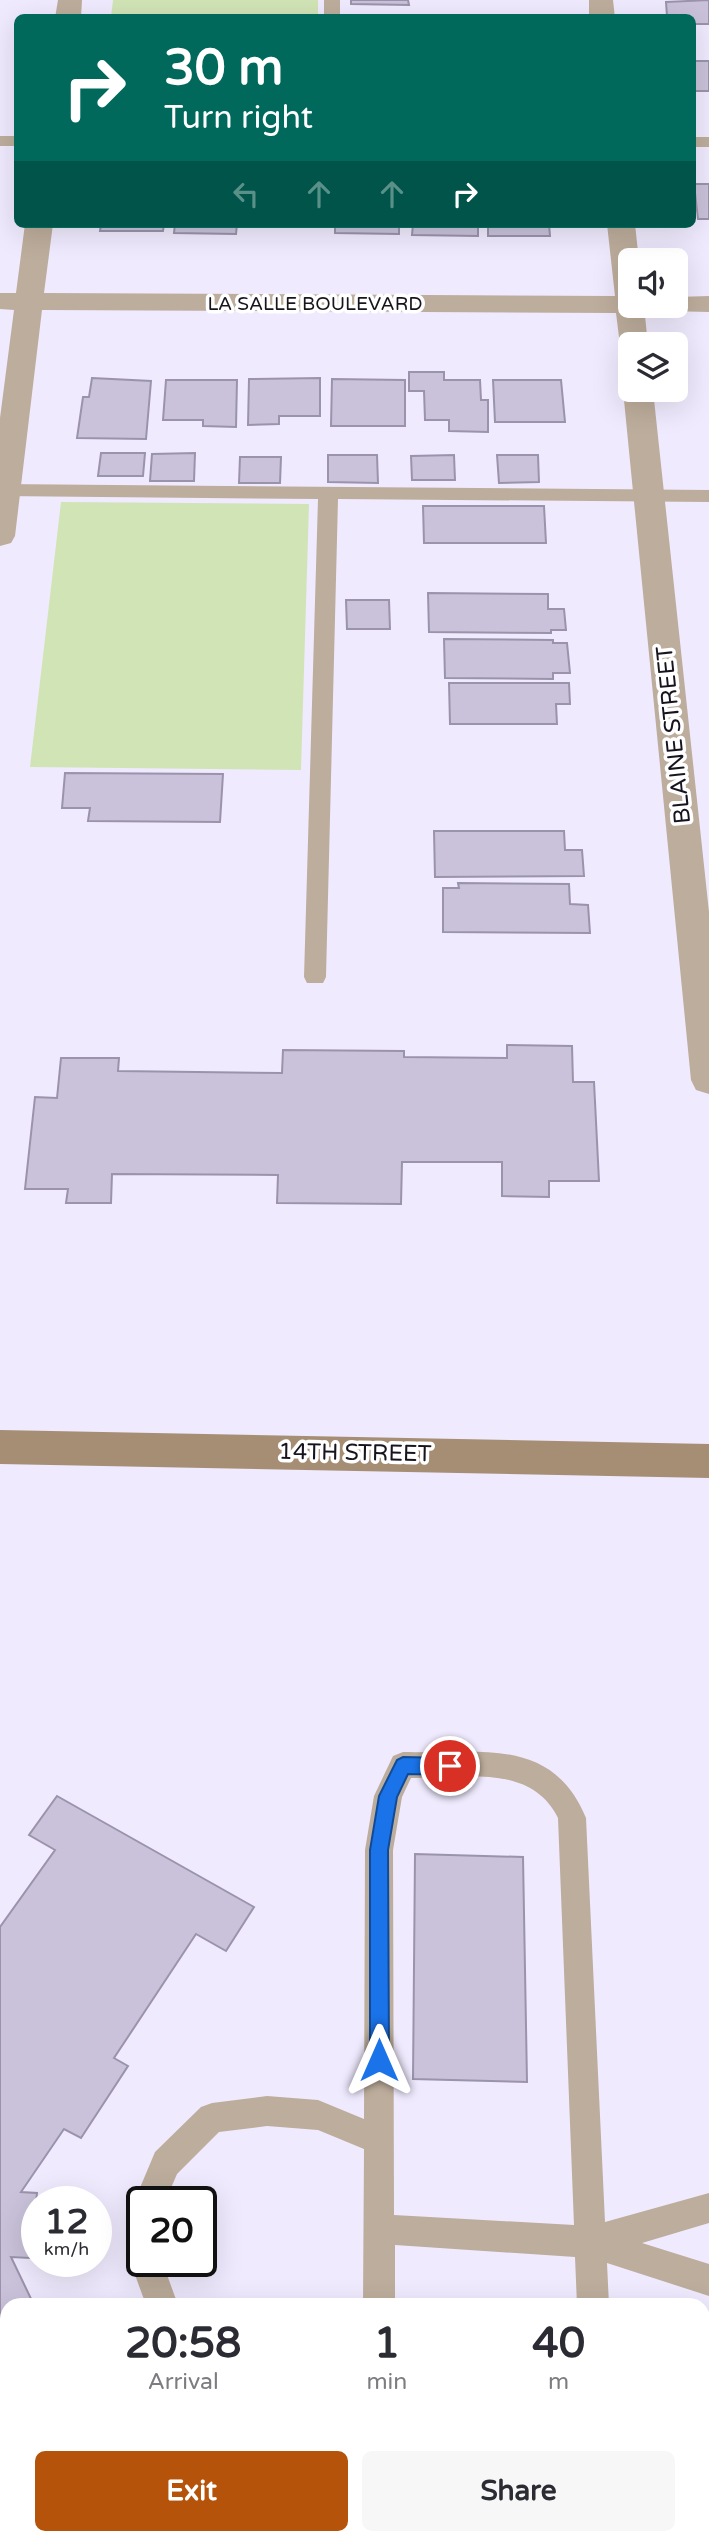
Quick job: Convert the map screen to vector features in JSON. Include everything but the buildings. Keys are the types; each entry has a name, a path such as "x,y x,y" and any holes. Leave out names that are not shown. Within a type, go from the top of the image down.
{"street":[{"path":"0,536 14,301 38,228"},
{"path":"621,228 624,248"},
{"name":"LA SALLE BOULEVARD","path":"14,301 618,305"},
{"path":"688,305 709,304"},
{"name":"BLAINE STREET","path":"639,402 709,1080"},
{"name":"14TH STREET","path":"0,1447 709,1461"}],"lane":[{"path":"3,490 709,496"},
{"path":"315,977 328,494"},
{"path":"379,2298 379,1850 388,1796 403,1765 522,1768 550,1784 566,1801 572,1818 593,2298"},
{"path":"156,2186 166,2162 212,2118 267,2112 318,2115 379,2140"},
{"path":"591,2242 709,2208"},
{"path":"378,2228 591,2242 709,2280"},
{"path":"152,2277 159,2298"}],"green space":[{"path":"113,0 318,0 318,14 111,14"},
{"path":"61,502 309,504 301,770 30,767"}],"route":[{"path":"379,2060 379,1850 388,1796 403,1765 450,1766"}]}
